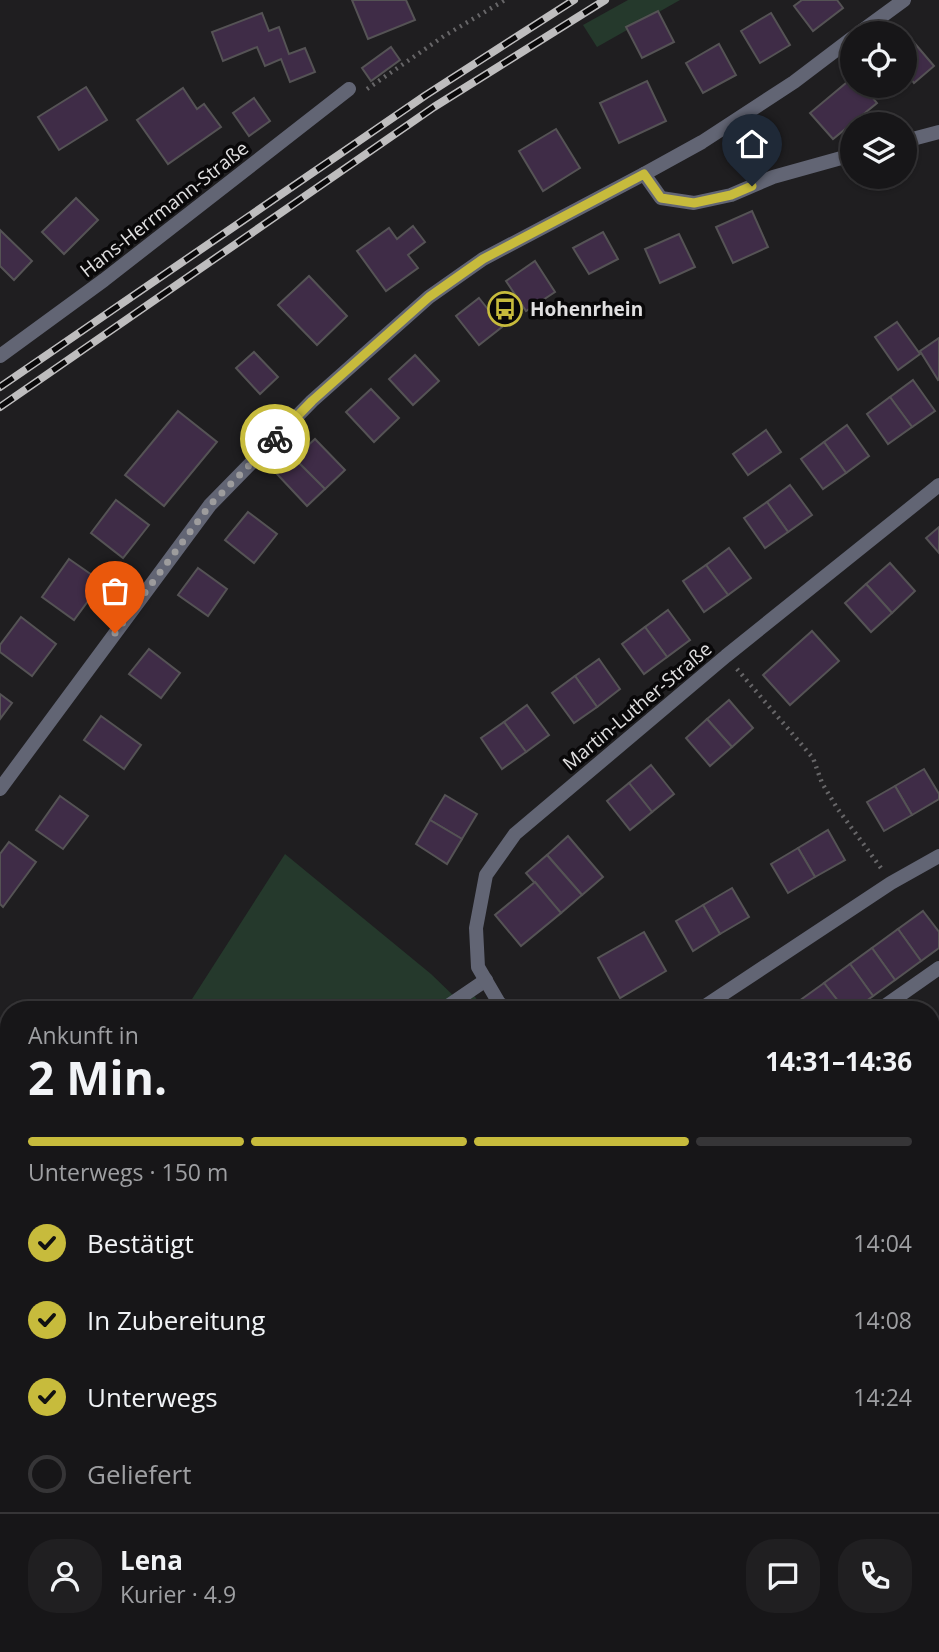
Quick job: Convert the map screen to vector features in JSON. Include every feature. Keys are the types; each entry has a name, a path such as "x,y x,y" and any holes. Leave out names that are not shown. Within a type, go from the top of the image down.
{"street":[{"path":"875,21 904,0"},
{"path":"0,789 210,505 312,401 429,297 483,259 702,142 794,82 840,47"},
{"name":"Hans-Herrmann-Straße","path":"0,356 104,280 349,89"},
{"path":"917,138 939,132"},
{"path":"644,174 661,198 694,203 731,195 773,177 840,158"},
{"name":"Martin-Luther-Straße","path":"498,1001 478,967 476,928 486,875 515,834 726,656 939,485"},
{"path":"713,1001 891,883 939,856"},
{"path":"892,1001 939,968"},
{"path":"456,1001 486,981"}],"path":[{"path":"349,89 370,89 407,60 505,0"},
{"path":"726,656 813,758 822,783 891,883"}],"green space":[{"path":"628,0 680,0 597,47 583,25"},
{"path":"285,854 431,974 459,1001 191,1001"},
{"path":"472,993 478,1001 459,1001"}],"building":[{"path":"352,0 406,0 415,20 368,39"},
{"path":"802,0 837,0 843,8 813,31 794,6"},
{"path":"658,11 674,42 642,58 626,27"},
{"path":"262,13 269,31 279,27 289,54 305,48 315,72 290,82 281,59 265,66 257,47 223,61 212,32"},
{"path":"771,13 790,45 760,63 741,31"},
{"path":"719,44 736,75 703,93 686,63"},
{"path":"917,46 934,66 917,80"},
{"path":"391,47 400,60 371,81 362,68"},
{"path":"647,81 666,121 619,143 600,103"},
{"path":"86,87 107,120 59,150 38,117"},
{"path":"183,88 197,109 204,104 221,127 168,164 137,120"},
{"path":"840,88 840,98 873,98 877,103 866,112 840,112 840,133 833,139 810,113"},
{"path":"254,98 270,121 249,136 233,113"},
{"path":"556,129 580,168 543,191 519,151"},
{"path":"76,198 98,220 64,254 42,232"},
{"path":"752,211 768,247 733,263 716,227"},
{"path":"413,226 425,242 408,255 418,268 386,291 357,251 389,228 397,239"},
{"path":"0,230 32,261 14,280 0,266"},
{"path":"603,232 618,259 589,274 573,248"},
{"path":"679,234 695,267 660,283 645,249"},
{"path":"535,261 555,292 526,311 506,281"},
{"path":"309,276 347,316 317,345 278,305"},
{"path":"479,298 502,327 479,345 456,316"},
{"path":"897,322 920,354 898,370 875,337"},
{"path":"939,338 939,379 938,380 920,351"},
{"path":"254,352 278,377 260,394 236,368"},
{"path":"415,355 439,381 413,405 389,379"},
{"path":"913,380 935,411 912,427 890,397"},
{"path":"371,389 399,418 374,442 346,412"},
{"path":"890,397 912,427 888,444 867,414"},
{"path":"178,411 217,442 164,506 125,475"},
{"path":"847,425 869,456 846,473 824,442"},
{"path":"766,430 781,452 748,475 733,454"},
{"path":"315,439 345,470 325,489 294,458"},
{"path":"824,442 846,473 823,489 801,459"},
{"path":"294,458 325,489 307,506 277,474"},
{"path":"790,485 812,515 788,532 767,502"},
{"path":"116,500 149,525 123,558 91,533"},
{"path":"767,502 788,532 765,548 744,518"},
{"path":"248,512 277,534 254,563 225,540"},
{"path":"939,527 939,553 926,538"},
{"path":"729,548 751,578 728,595 706,565"},
{"path":"69,559 102,582 74,620 42,597"},
{"path":"890,563 915,591 892,613 866,584"},
{"path":"706,565 728,595 704,612 683,581"},
{"path":"198,568 227,589 208,616 178,595"},
{"path":"866,584 892,613 871,632 845,603"},
{"path":"668,610 690,640 667,657 645,627"},
{"path":"21,617 56,644 32,676 0,652 0,645"},
{"path":"645,627 667,657 644,674 622,644"},
{"path":"812,631 839,661 790,705 763,675"},
{"path":"149,649 180,673 161,698 129,674"},
{"path":"599,659 620,689 597,707 575,676"},
{"path":"575,676 597,707 574,723 552,693"},
{"path":"0,694 12,703 0,719"},
{"path":"729,700 753,728 732,747 707,719"},
{"path":"527,705 549,735 526,752 504,722"},
{"path":"101,716 141,745 124,769 84,740"},
{"path":"707,719 732,747 710,766 686,738"},
{"path":"504,722 526,752 502,769 481,738"},
{"path":"651,765 674,794 652,812 629,783"},
{"path":"924,769 939,794 939,799 912,815 895,786"},
{"path":"629,783 652,812 630,830 607,801"},
{"path":"895,786 912,815 884,831 867,802"},
{"path":"445,795 477,814 462,839 430,820"},
{"path":"60,796 88,816 63,849 36,830"},
{"path":"430,820 462,839 447,864 416,844"},
{"path":"828,830 845,860 815,877 798,848"},
{"path":"568,836 603,877 582,895 547,855"},
{"path":"9,842 36,862 3,907 0,904 0,854"},
{"path":"798,848 815,877 788,893 771,864"},
{"path":"547,855 582,895 561,913 526,873"},
{"path":"535,882 561,913 521,946 495,915"},
{"path":"732,888 749,917 720,934 703,905"},
{"path":"703,905 720,934 693,951 676,921"},
{"path":"923,911 939,932 939,948 921,961 898,929"},
{"path":"898,929 921,961 895,980 872,948"},
{"path":"644,932 666,971 620,998 598,958"},
{"path":"872,948 895,980 873,996 850,964"},
{"path":"850,964 873,996 866,1001 838,1001 824,983"},
{"path":"824,983 838,1001 799,1001"}],"railway":[{"path":"0,387 426,95 574,0"},
{"path":"0,407 434,107 605,0"}],"way so far":[{"path":"115,633 210,505 275,439"}],"place":[{"name":"Hohenrhein","path":"505,309"}],"route":[{"path":"275,439 312,401 429,297 483,259 644,174 661,198 694,203 731,195 752,186"}]}
